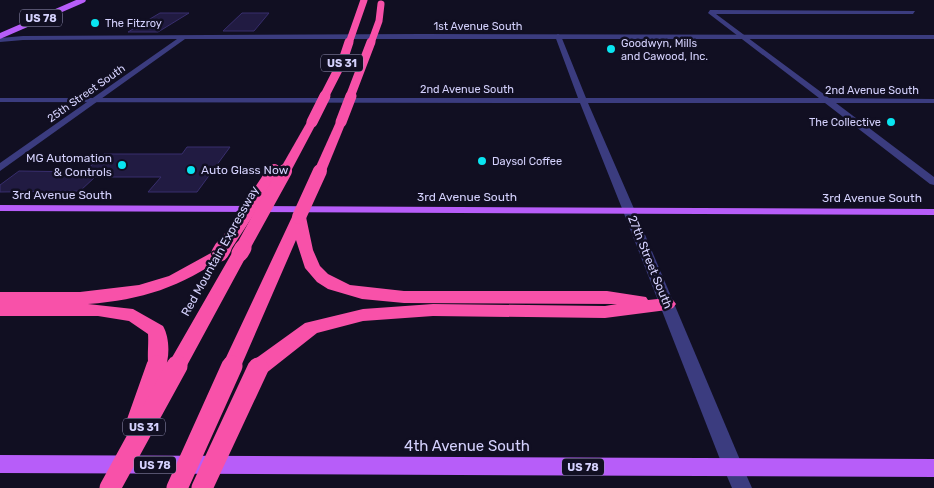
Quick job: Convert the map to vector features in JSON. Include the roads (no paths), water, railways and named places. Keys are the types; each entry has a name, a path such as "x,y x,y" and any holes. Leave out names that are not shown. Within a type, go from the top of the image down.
{"highway":[{"name":"Red Mountain Expressway","path":"110,488 122,466 167,366 240,253 279,171 310,126 340,67 364,0"},
{"name":"US 31","path":"177,488 320,172 341,122 378,21 382,1"},
{"path":"0,298 84,299 125,294 161,285 195,270 220,253 279,171"},
{"path":"299,217 307,256 315,272 330,284 348,291 377,296 606,297 667,304"},
{"path":"202,488 258,368 311,328 363,315 433,310 605,312 667,304"},
{"path":"0,310 98,310 133,314 157,331 159,349 167,366"}],"main road":[{"name":"US 78","path":"0,35 83,0"},
{"name":"3rd Avenue South","path":"0,208 934,212"},
{"name":"4th Avenue South","path":"0,464 934,468"}],"street":[{"path":"913,12 710,12 934,182"},
{"name":"1st Avenue South","path":"0,35 23,38"},
{"name":"27th Street South","path":"558,36 742,488"},
{"name":"1st Avenue South","path":"0,40 23,38 184,37 934,37"},
{"name":"25th Street South","path":"0,168 184,37"},
{"name":"2nd Avenue South","path":"0,100 934,101"}],"place":[{"name":"The Fitzroy","path":"95,23"},
{"name":"Goodwyn, Mills and Cawood, Inc.","path":"611,49"},
{"name":"The Collective","path":"891,122"},
{"name":"Daysol Coffee","path":"482,161"},
{"name":"MG Automation & Controls","path":"122,165"},
{"name":"Auto Glass Now","path":"191,170"}]}
